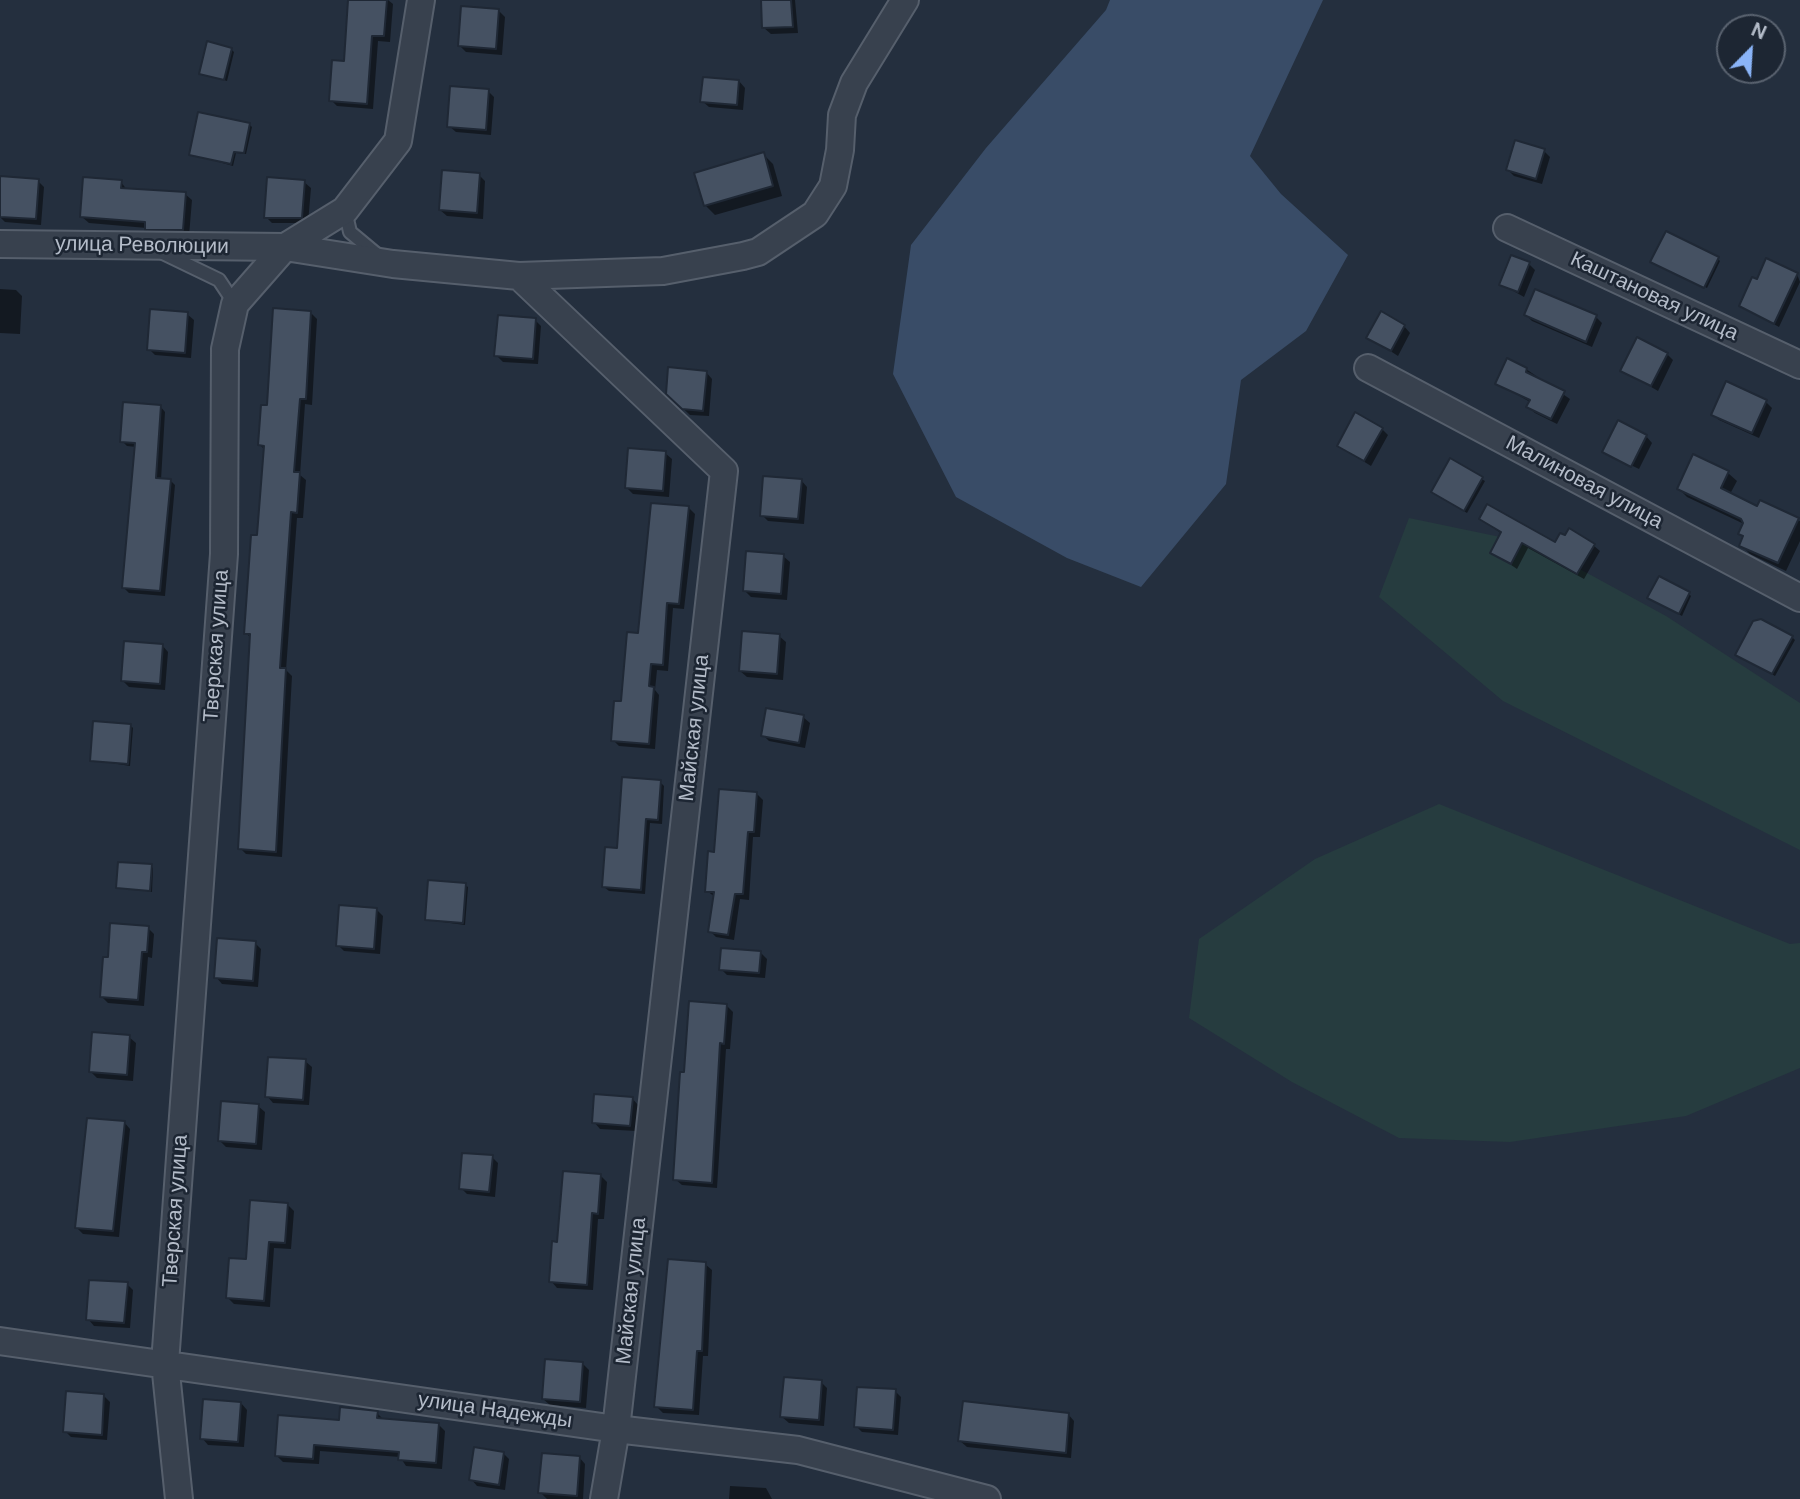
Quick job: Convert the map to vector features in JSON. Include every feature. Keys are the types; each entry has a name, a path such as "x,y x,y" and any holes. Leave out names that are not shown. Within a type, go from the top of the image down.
{"street":[{"name":"Тверская улица","path":"179,1499 165,1363 224,554 225,349 235,304 285,247 345,210 398,141 421,0"},
{"path":"285,247 393,264 519,276 663,271 758,252 815,214 833,186 841,150 842,115 854,83 905,0"},
{"name":"Каштановая улица","path":"1507,228 1800,365"},
{"name":"улица Революции","path":"0,244 285,247"},
{"name":"Майская улица","path":"519,276 724,471 616,1429 604,1499"},
{"name":"Малиновая улица","path":"1368,368 1800,598"},
{"name":"улица Надежды","path":"0,1340 616,1429 798,1450 987,1499"}],"lane":[{"path":"345,210 350,232 393,264"},
{"path":"142,246 174,257 219,280 235,304"}],"green space":[{"path":"1409,518 1534,544 1666,616 1800,703 1800,850 1503,701 1379,597"},
{"path":"1439,804 1790,944 1800,943 1800,1068 1686,1116 1510,1142 1399,1138 1292,1082 1189,1018 1199,939 1315,859"}],"water":[{"path":"1110,0 1323,0 1250,156 1281,194 1348,255 1306,331 1241,380 1226,484 1141,587 1067,558 956,497 893,374 911,245 986,148 1106,10"}],"building":[{"path":"348,0 387,0 384,36 372,36 367,104 329,101 332,60 344,61"},
{"path":"761,0 791,0 793,27 762,28"},
{"path":"461,6 499,9 496,49 458,46"},
{"path":"207,41 232,48 224,80 199,74"},
{"path":"703,77 739,80 737,105 700,102"},
{"path":"450,86 489,89 486,130 447,127"},
{"path":"198,112 250,123 244,153 234,152 231,164 189,155"},
{"path":"1515,140 1545,149 1536,179 1506,170"},
{"path":"764,152 773,186 704,206 694,173"},
{"path":"442,170 480,173 477,213 439,210"},
{"path":"0,176 39,179 36,219 0,217"},
{"path":"83,177 122,180 121,188 186,192 183,230 145,230 145,222 80,217"},
{"path":"267,177 305,180 302,218 264,218"},
{"path":"1666,231 1719,257 1704,288 1650,262"},
{"path":"1511,255 1530,262 1518,292 1499,285"},
{"path":"1766,258 1798,273 1774,324 1739,306 1752,277 1757,279"},
{"path":"1535,289 1597,315 1586,342 1524,315"},
{"path":"273,308 311,311 306,399 300,399 294,472 300,472 297,513 291,512 280,668 286,668 276,852 238,849 250,634 244,634 251,535 257,535 264,446 258,445 261,405 267,405"},
{"path":"150,309 188,312 185,353 147,350"},
{"path":"1381,311 1405,325 1391,351 1366,338"},
{"path":"498,315 536,318 533,359 494,356"},
{"path":"1637,337 1668,353 1651,386 1620,371"},
{"path":"1507,358 1527,368 1526,372 1565,391 1551,419 1526,407 1530,400 1495,384"},
{"path":"668,367 707,371 703,411 682,409 666,394"},
{"path":"1726,381 1767,400 1752,433 1711,415"},
{"path":"123,402 161,405 156,478 171,479 160,591 122,588 135,443 120,442"},
{"path":"1355,412 1383,428 1364,461 1337,446"},
{"path":"1618,420 1647,435 1631,467 1602,452"},
{"path":"628,448 666,451 663,491 625,488"},
{"path":"1693,454 1729,471 1721,488 1757,506 1760,500 1799,518 1778,563 1739,546 1743,536 1738,534 1743,523 1741,519 1677,489"},
{"path":"1450,458 1483,477 1464,511 1431,492"},
{"path":"763,476 802,479 798,519 760,516"},
{"path":"651,503 689,506 679,604 667,603 663,665 651,664 649,686 654,687 649,744 611,741 614,701 621,701 627,632 638,633"},
{"path":"1487,504 1555,542 1560,533 1565,535 1569,528 1595,544 1577,574 1522,543 1511,564 1490,553 1501,532 1479,519"},
{"path":"746,551 784,554 781,594 743,591"},
{"path":"1659,576 1690,592 1679,614 1647,598"},
{"path":"1761,619 1793,636 1772,674 1735,655 1753,621"},
{"path":"742,631 780,634 777,674 739,671"},
{"path":"124,641 163,644 160,684 121,681"},
{"path":"766,708 804,715 799,743 761,736"},
{"path":"93,721 131,724 128,764 90,761"},
{"path":"622,777 661,780 658,820 646,819 641,890 602,887 605,847 617,848"},
{"path":"719,789 757,792 754,832 748,832 743,894 735,894 728,935 708,932 714,892 705,892 708,851 714,852"},
{"path":"118,862 152,864 150,891 116,888"},
{"path":"428,880 466,883 463,923 425,920"},
{"path":"339,905 377,908 374,949 336,946"},
{"path":"110,923 149,926 147,952 142,952 138,1000 100,997 103,957 108,957"},
{"path":"217,938 256,941 253,981 214,978"},
{"path":"721,948 761,951 759,973 719,970"},
{"path":"689,1001 727,1004 724,1044 720,1043 712,1183 673,1180 680,1072 684,1072"},
{"path":"92,1032 130,1035 127,1075 89,1072"},
{"path":"268,1057 306,1059 303,1100 265,1097"},
{"path":"594,1094 633,1097 630,1126 592,1123"},
{"path":"221,1101 259,1104 256,1144 218,1141"},
{"path":"87,1118 125,1121 113,1231 75,1228"},
{"path":"462,1153 493,1155 489,1192 459,1189"},
{"path":"563,1171 601,1174 598,1214 592,1213 587,1285 549,1282 552,1241 557,1242"},
{"path":"250,1200 288,1203 285,1243 269,1242 264,1301 226,1298 229,1258 246,1259"},
{"path":"668,1259 706,1262 702,1351 697,1351 693,1410 654,1407"},
{"path":"89,1280 128,1282 124,1323 86,1320"},
{"path":"545,1359 583,1362 580,1402 542,1399"},
{"path":"784,1377 822,1380 819,1420 780,1417"},
{"path":"857,1387 896,1389 893,1430 854,1427"},
{"path":"66,1391 104,1394 102,1435 63,1432"},
{"path":"203,1399 241,1402 238,1442 200,1439"},
{"path":"963,1401 1069,1413 1066,1453 958,1441"},
{"path":"340,1407 378,1411 377,1418 439,1423 436,1463 398,1460 399,1452 314,1445 313,1459 275,1456 278,1415 339,1420"},
{"path":"474,1447 504,1452 499,1485 469,1480"},
{"path":"542,1453 580,1456 577,1496 538,1493"}]}
